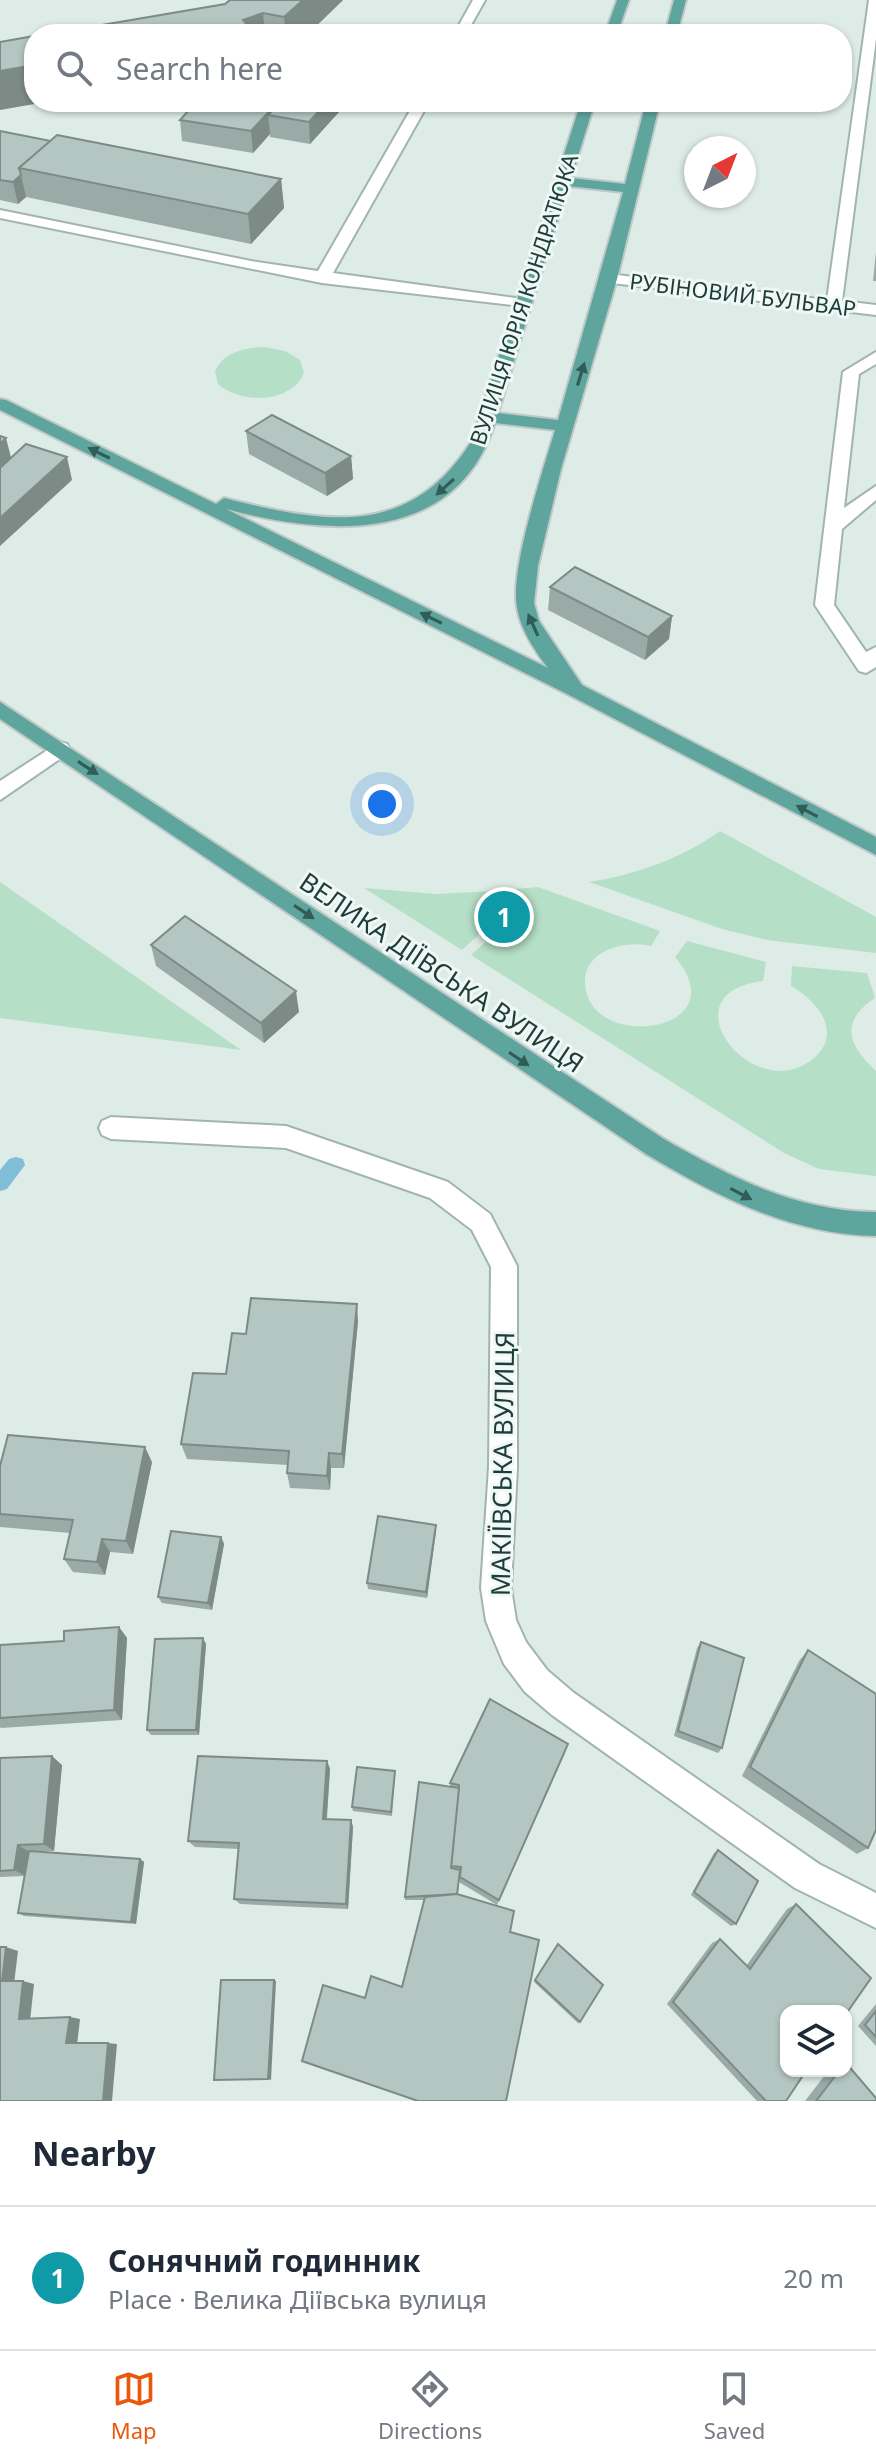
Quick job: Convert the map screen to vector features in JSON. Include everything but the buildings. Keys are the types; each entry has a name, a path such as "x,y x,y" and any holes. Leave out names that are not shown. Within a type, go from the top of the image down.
{"main road":[{"path":"615,24 623,0"},
{"path":"674,24 680,0"},
{"name":"ВУЛИЦЯ ЮРІЯ КОНДРАТЮКА","path":"169,487 292,519 329,523 413,510 460,474 480,442 585,112"},
{"path":"576,690 548,654 529,621 525,603 529,566 565,426 609,279 650,112"},
{"path":"562,181 630,189"},
{"path":"0,404 576,690 876,847"},
{"path":"488,417 565,426"},
{"name":"ВЕЛИКА ДІЇВСЬКА ВУЛИЦЯ","path":"0,709 591,1107 664,1152 752,1200 851,1226 876,1224"}],"street":[{"path":"466,24 479,0"},
{"path":"834,305 875,0"},
{"path":"322,278 416,112"},
{"path":"0,214 322,278 523,304"},
{"name":"РУБІНОВИЙ БУЛЬВАР","path":"609,279 876,310"},
{"path":"876,357 851,372 824,605 866,666 876,653"},
{"path":"834,526 876,491"},
{"path":"0,792 60,749"},
{"name":"МАКІЇВСЬКА ВУЛИЦЯ","path":"111,1128 286,1137 439,1190 462,1204 481,1222 504,1266 503,1467 496,1588 501,1621 515,1653 536,1681 563,1704 807,1876 876,1911"}],"green space":[{"path":"264,347 285,351 300,360 304,373 288,391 264,398 251,397 227,391 218,384 215,371 224,359 243,350"},
{"path":"720,831 876,917 876,953 767,940 722,929 589,882 658,864"},
{"path":"0,882 241,1050 0,1018"},
{"path":"538,887 660,931 651,946 618,946 591,962 585,983 592,1005 609,1020 632,1026 656,1025 676,1017 689,1003 690,983 675,957 687,941 766,962 763,981 734,990 720,1005 719,1024 728,1043 745,1059 767,1069 791,1070 814,1058 827,1038 823,1018 817,1008 791,986 792,966 867,973 875,998 856,1016 852,1034 859,1052 876,1071 876,1176 819,1169 784,1153 471,955 494,934 516,934 526,927 529,921 527,906 504,895 504,890"},
{"path":"364,888 436,894 494,891 495,897 482,905 477,915 485,929 462,950"}],"waterway":[{"path":"0,1183 16,1165"}],"place":[{"name":"Сонячний годинник","path":"504,917"}]}
